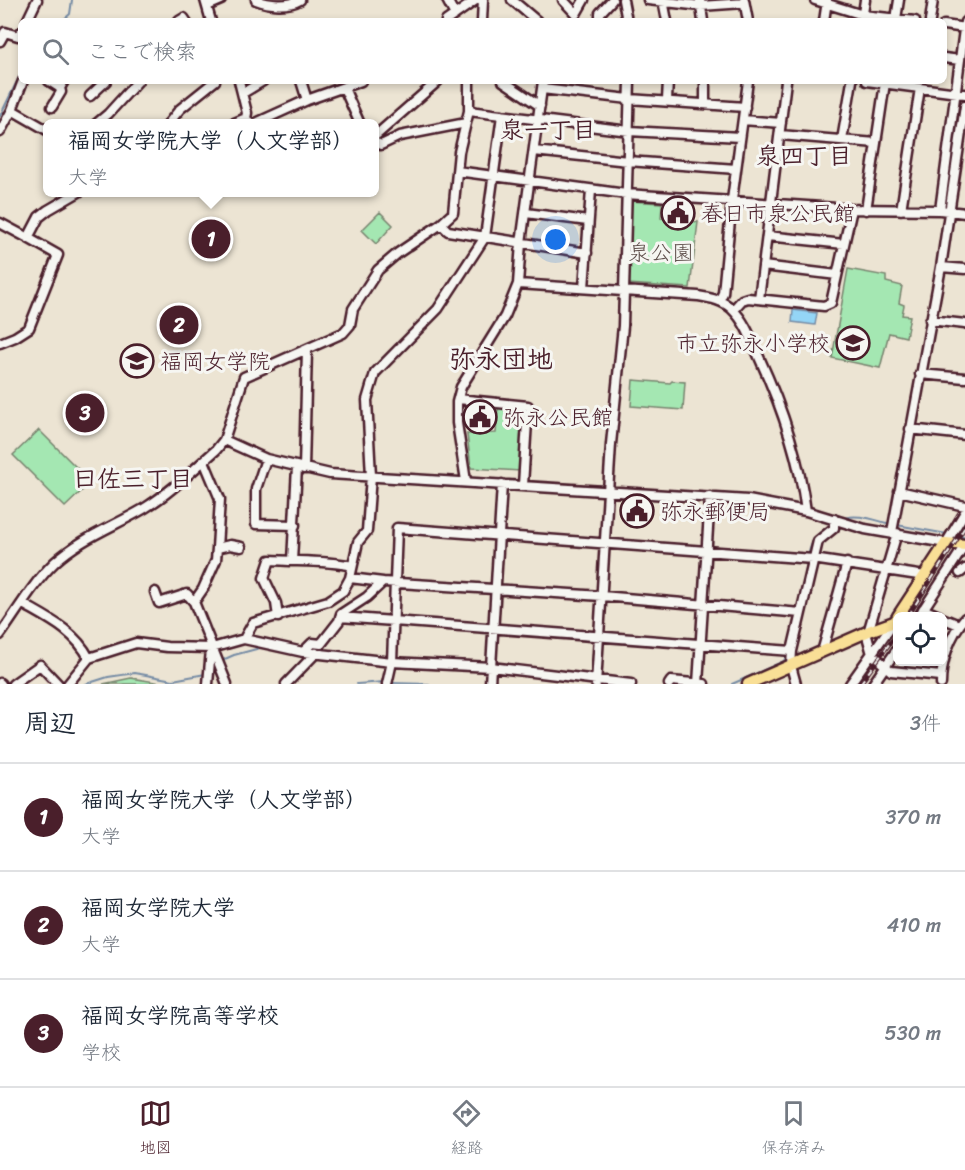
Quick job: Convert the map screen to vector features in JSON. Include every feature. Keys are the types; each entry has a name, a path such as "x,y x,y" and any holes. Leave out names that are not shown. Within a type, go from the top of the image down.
{"main road":[{"path":"902,612 950,537 965,545"},
{"path":"748,684 893,621"}],"street":[{"path":"28,18 37,0"},
{"path":"210,18 206,3 221,0"},
{"path":"256,0 267,4 293,4 300,0"},
{"path":"447,0 455,15"},
{"path":"450,18 476,0"},
{"path":"483,0 483,18"},
{"path":"512,0 533,18"},
{"path":"563,0 576,14 584,0"},
{"path":"600,18 600,13 612,0"},
{"path":"623,0 626,18"},
{"path":"648,0 701,3 744,1 747,18"},
{"path":"815,0 827,2 862,18 865,0"},
{"path":"896,18 899,0"},
{"path":"930,18 933,0"},
{"path":"663,1 666,18"},
{"path":"824,18 827,2"},
{"path":"701,3 703,18"},
{"path":"947,25 965,26 955,92 941,267 898,491 886,570 867,636 872,654 891,671 941,680 951,641 962,622 947,618"},
{"path":"0,41 5,32 18,36"},
{"path":"947,58 960,60"},
{"path":"0,132 23,84"},
{"path":"52,107 61,92 62,84"},
{"path":"90,96 103,84"},
{"path":"101,119 135,84"},
{"path":"171,119 180,109 211,84"},
{"path":"240,84 249,119"},
{"path":"243,93 258,84"},
{"path":"302,84 307,100"},
{"path":"258,119 354,84"},
{"path":"379,135 435,84"},
{"path":"0,635 23,604 33,585 56,561 81,542 146,508 216,450 224,440 244,377 343,333 351,325 353,309 378,270 453,213 459,153 469,111 469,84"},
{"path":"507,84 540,106"},
{"path":"596,682 623,326 630,84"},
{"path":"667,100 668,84"},
{"path":"705,84 705,103"},
{"path":"719,301 723,293 732,200 748,84"},
{"path":"759,299 786,84"},
{"path":"842,140 851,84"},
{"path":"866,210 885,84"},
{"path":"894,84 965,94"},
{"path":"465,481 457,423 458,399 461,387 505,315 518,284 521,243 543,85 629,99 745,107"},
{"path":"901,210 920,87"},
{"path":"344,88 358,119"},
{"path":"12,110 43,127"},
{"path":"944,211 961,161 965,110"},
{"path":"469,111 629,131 740,137"},
{"path":"244,639 253,622 278,617 328,601 343,591 350,579 358,542 367,531 371,476 367,400 375,373 438,309 485,237 502,115"},
{"path":"743,120 781,123"},
{"path":"379,143 381,145 400,136 466,123"},
{"path":"780,135 876,143"},
{"path":"534,151 736,169"},
{"path":"458,171 626,194 866,210 965,213"},
{"path":"584,288 591,190"},
{"path":"28,238 39,217 70,197"},
{"path":"733,310 742,300 748,298 824,306 831,303 852,209"},
{"path":"526,213 588,221"},
{"path":"0,223 58,255 29,328 0,343"},
{"path":"441,224 448,231 587,253"},
{"path":"767,236 844,244"},
{"path":"763,266 837,275"},
{"path":"941,267 965,269"},
{"path":"518,284 698,296 719,301 733,310 747,331 777,395 792,442 806,511"},
{"path":"930,320 965,324"},
{"path":"292,561 301,468 307,349"},
{"path":"920,374 965,378"},
{"path":"458,399 528,406 523,485"},
{"path":"910,429 965,435"},
{"path":"224,440 266,459 330,474 710,496 770,503 806,511 836,523 865,529 894,528 950,537 965,512"},
{"path":"266,459 256,489 256,524 295,525"},
{"path":"194,602 203,589 216,560 217,548 220,499 204,461"},
{"path":"490,684 502,484"},
{"path":"898,491 965,506"},
{"path":"698,684 710,496"},
{"path":"796,684 790,666 789,651 809,559 818,541 836,523"},
{"path":"388,682 392,662 397,528 809,559 925,576"},
{"path":"217,548 230,545 241,547"},
{"path":"922,612 965,545"},
{"path":"278,617 276,603 264,578 270,560 310,563 328,561 352,566"},
{"path":"822,652 847,563"},
{"path":"350,579 798,612"},
{"path":"303,652 312,643 321,644 341,614 367,597 382,582"},
{"path":"155,592 159,603 187,594 194,602 227,684"},
{"path":"23,604 71,633 82,645 89,658"},
{"path":"340,617 789,651"},
{"path":"850,684 893,625"},
{"path":"68,684 89,658 136,643 167,647 212,648 244,639 303,652 392,662 491,667 596,682 631,684"},
{"path":"208,676 212,648"},
{"path":"286,684 316,653"},
{"path":"874,684 893,655"},
{"path":"14,684 40,665 58,684"},
{"path":"669,684 672,681 704,684"}],"green space":[{"name":"泉公園","path":"629,201 662,203 661,218 698,222 690,288 627,284"},
{"path":"380,212 393,225 376,244 362,230"},
{"path":"848,269 886,276 886,282 902,286 899,303 904,305 902,315 910,316 906,337 889,333 880,368 832,358"},
{"path":"633,380 685,382 683,410 631,406"},
{"path":"498,408 523,410 520,471 471,468 467,434 496,433"},
{"path":"39,430 91,482 65,507 13,455"},
{"path":"131,678 167,684 103,684"}],"water":[{"path":"793,310 817,313 815,325 792,322"}],"waterway":[{"path":"65,18 70,14 72,0"},
{"path":"0,116 18,79"},
{"path":"842,519 853,516 891,524"},
{"path":"808,557 815,538 831,525"},
{"path":"897,525 947,534"},
{"path":"953,535 965,537"},
{"path":"804,583 807,562"},
{"path":"222,665 225,659 234,655 264,647"},
{"path":"732,684 784,661 788,653"},
{"path":"86,684 108,677 135,673 173,680 216,672 219,669"},
{"path":"357,684 385,682"},
{"path":"390,683 429,684"}],"railway":[{"path":"911,612 965,527"},
{"path":"860,684 893,639"}],"place":[{"name":"春日市泉公民館","path":"678,213"},
{"name":"福岡女学院大学（人文学部）","path":"211,239"},
{"name":"福岡女学院大学","path":"179,325"},
{"name":"市立弥永小学校","path":"853,343"},
{"name":"福岡女学院","path":"137,361"},
{"name":"福岡女学院高等学校","path":"85,413"},
{"name":"弥永公民館","path":"480,417"},
{"name":"弥永郵便局","path":"637,511"}],"district":[{"name":"泉一丁目","path":"548,130"},
{"name":"泉四丁目","path":"804,156"},
{"name":"弥永団地","path":"501,359"},
{"name":"曰佐三丁目","path":"133,479"}]}
